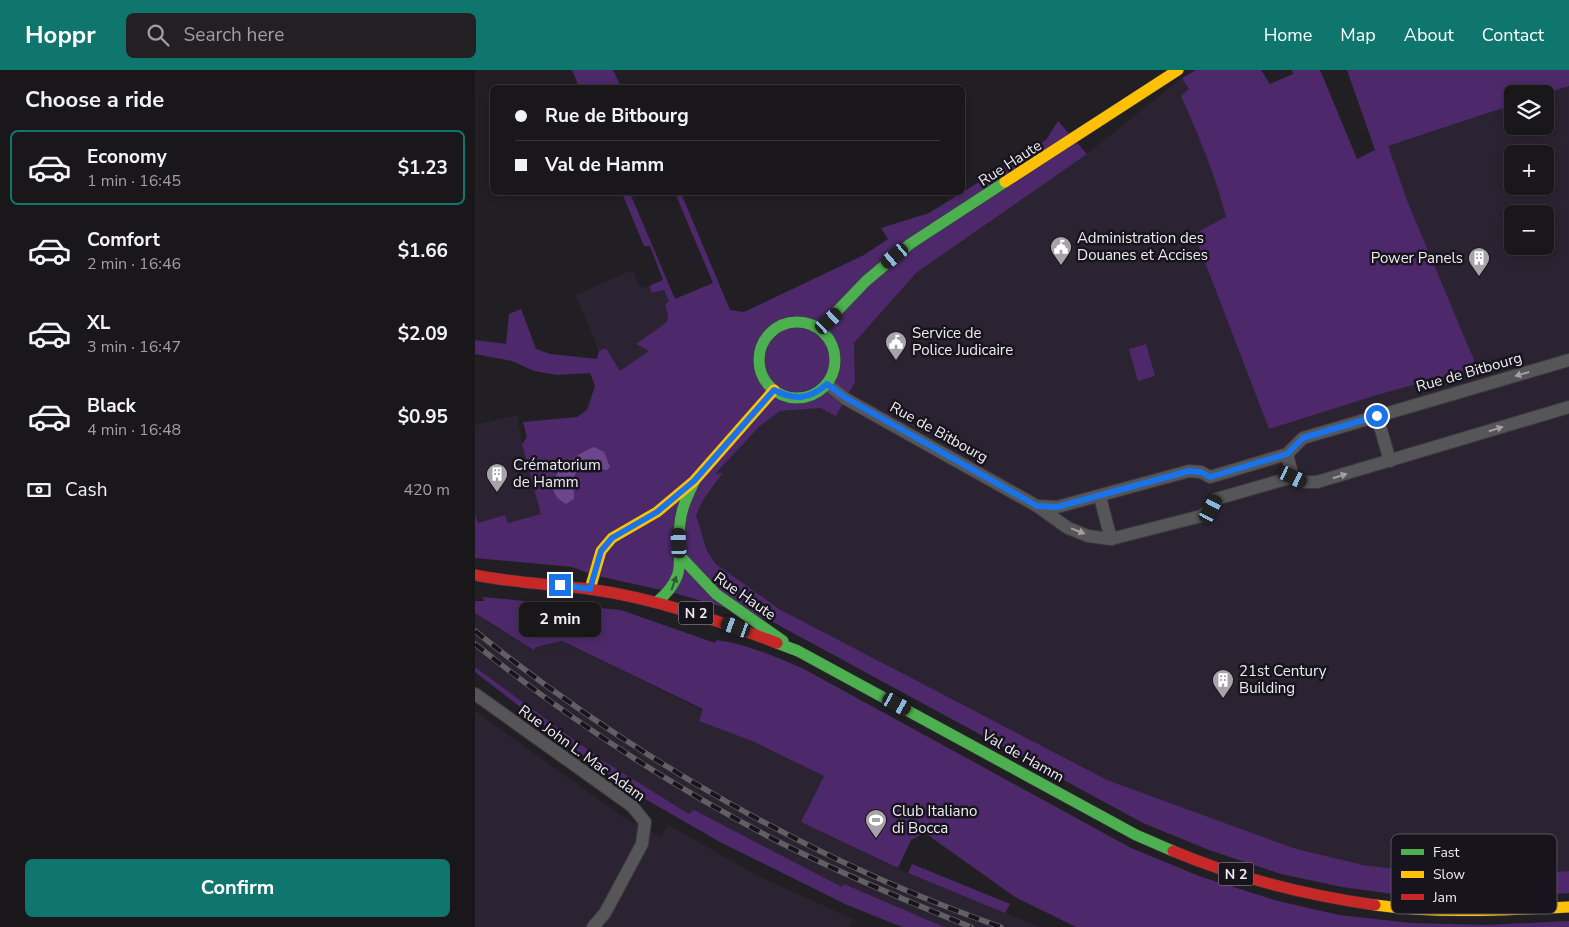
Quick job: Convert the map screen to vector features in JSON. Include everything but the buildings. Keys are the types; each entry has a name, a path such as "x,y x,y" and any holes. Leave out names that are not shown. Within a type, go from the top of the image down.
{"main road":[{"name":"Rue Haute","path":"820,329 837,314 866,281 910,244 1178,70"},
{"path":"793,322 807,323 820,329 831,341 835,355 834,371 827,384 816,394 802,398 787,397 774,390 766,381 760,364 762,346 768,336 779,327 793,322"},
{"name":"Rue Haute","path":"590,589 601,551 612,538 657,512 694,481 774,390"},
{"name":"Rue Haute","path":"657,602 671,592 682,558 679,529 681,515 694,481"},
{"name":"Rue Haute","path":"682,558 696,578 717,597 798,651"},
{"name":"Val de Hamm","path":"475,575 504,581 590,589 657,602 704,616 798,651 1136,835 1204,864 1277,886 1340,900 1391,907"}],"street":[{"name":"Rue de Bitbourg","path":"1037,506 1057,507 1100,497 1189,471 1201,472 1210,477 1287,454 1303,438 1569,360"},
{"name":"Rue de Bitbourg","path":"827,384 846,398 1037,506 1068,528 1088,536 1111,539 1201,516 1211,509 1216,500 1293,477 1304,482 1317,482 1569,407"},
{"path":"1377,416 1390,461"},
{"path":"1287,454 1293,477"},
{"path":"1249,465 1256,488"},
{"path":"1210,477 1216,500"},
{"path":"1100,497 1111,539"},
{"name":"Rue John L. Mac Adam","path":"475,694 632,806 645,822 642,844 605,913 593,927"}],"shaded area":[{"path":"572,70 613,70 620,85 578,85"},
{"path":"1196,70 1261,70 1270,84 1293,74 1292,70 1320,70 1357,159 1375,150 1347,70 1569,70 1569,86 1554,91 1554,85 1504,85 1504,108 1388,146 1408,203 1477,367 1377,395 1269,429 1194,234 1226,217 1206,155 1181,96 1189,89 1182,78"},
{"path":"1182,78 1189,89 1181,96 1201,139 1218,184 1226,217 1194,235 1269,429 1377,395 1477,367 1408,203 1387,146 1504,108 1504,135 1554,135 1554,91 1569,86 1569,871 1557,872 1557,834 1391,834 1391,868 1363,865 1293,848 1107,780 779,609 716,564 707,551 696,515 703,500 723,474 714,475 760,426 780,411 821,408 837,415 855,382 854,343 916,273 1087,154"},
{"path":"1058,121 1087,154 916,273 854,343 855,382 836,416 821,408 780,411 760,426 715,474 723,473 703,500 696,515 707,551 716,564 779,609 1107,780 1293,848 1363,865 1391,868 1391,894 1342,887 1281,874 1209,850 1143,823 771,621 671,592 593,575 572,567 475,558 475,513 478,523 505,515 508,523 541,514 522,444 527,437 523,422 577,417 587,410 595,386 590,373 557,375 534,371 512,361 475,354 475,340 506,344 509,314 521,309 536,349 550,354 597,359 599,351 606,348 620,371 649,351 636,344 667,322 668,316 665,304 669,301 664,290 652,293 649,286 663,280 650,246 644,246 623,195 631,195 675,299 713,283 676,195 682,195 730,310 744,312 864,255 888,239 881,228 929,213 958,195 965,195 965,191 1046,140"},
{"path":"632,270 641,288 649,286 652,293 664,290 669,302 665,305 668,316 667,322 636,344 649,351 620,372 606,348 599,351 576,295"},
{"path":"1146,344 1155,376 1138,381 1129,349"},
{"path":"517,415 523,447 542,514 508,523 505,515 478,523 475,513 475,425"},
{"path":"594,447 604,452 610,467 607,470 593,465 581,467 575,474 574,499 566,504 557,496 553,488 554,479 567,463"},
{"path":"482,597 621,610 715,643 716,640 727,642 749,647 770,655 802,668 1131,848 1199,876 1274,900 1339,915 1412,923 1488,925 1569,921 1569,927 1076,927 1015,897 925,833 911,840 898,868 801,822 824,776 752,741 699,721 703,709 562,641 536,647 534,650 475,613 475,601 485,601"},
{"path":"475,613 495,627 536,647 561,641 703,710 700,721 752,741 824,776 801,822 908,873 1040,927 944,927 844,884 842,888 694,811 689,814 602,760 475,667"},
{"path":"475,667 602,760 689,814 694,810 842,887 844,884 944,927 903,927 894,924 845,904 720,842 640,796 602,770 475,672"},
{"path":"475,711 623,817 661,837 668,825 760,877 853,919 849,927 475,927"},
{"path":"912,864 1010,904 1005,913 908,873"},
{"path":"1569,871 1569,893 1557,894 1557,872"}],"railway":[{"path":"475,631 595,720 659,762 726,801 793,838 862,871 932,901 1001,927"},
{"path":"475,644 587,727 705,802 810,857 971,927"}],"traffic: fast":[{"path":"820,329 866,281 910,244 1005,182"},
{"path":"797,322 811,325 824,333 832,346 835,360 832,374 824,387 811,395 797,398 783,395 770,387 762,374 759,360 762,346 770,333 783,325 797,322"},
{"path":"657,602 668,592 678,574 681,518 685,502 694,482"},
{"path":"682,558 716,594 783,641"},
{"path":"777,643 798,651 1136,835 1173,851"}],"traffic: slow":[{"path":"1005,182 1178,70"},
{"path":"590,589 601,551 612,538 657,512 694,481 774,390"},
{"path":"1375,905 1391,907"},
{"path":"1557,907 1569,907"}],"traffic: jam":[{"path":"475,575 518,582 589,589 638,598 708,618 777,643"},
{"path":"1173,851 1197,861 1297,891 1375,905"}],"place":[{"name":"Administration des Douanes et Accises","path":"1061,266"},
{"name":"Power Panels","path":"1479,277"},
{"name":"Service de Police Judicaire","path":"896,361"},
{"name":"Crématorium de Hamm","path":"497,493"},
{"name":"21st Century Building","path":"1223,699"},
{"name":"Club Italiano di Bocca","path":"876,839"}],"route":[{"path":"560,585 590,589 601,551 612,538 657,512 694,481 774,390 787,397 802,398 816,394 827,384 846,398 1037,506 1057,507 1100,497 1189,471 1201,472 1210,477 1287,454 1303,438 1377,416"}]}
